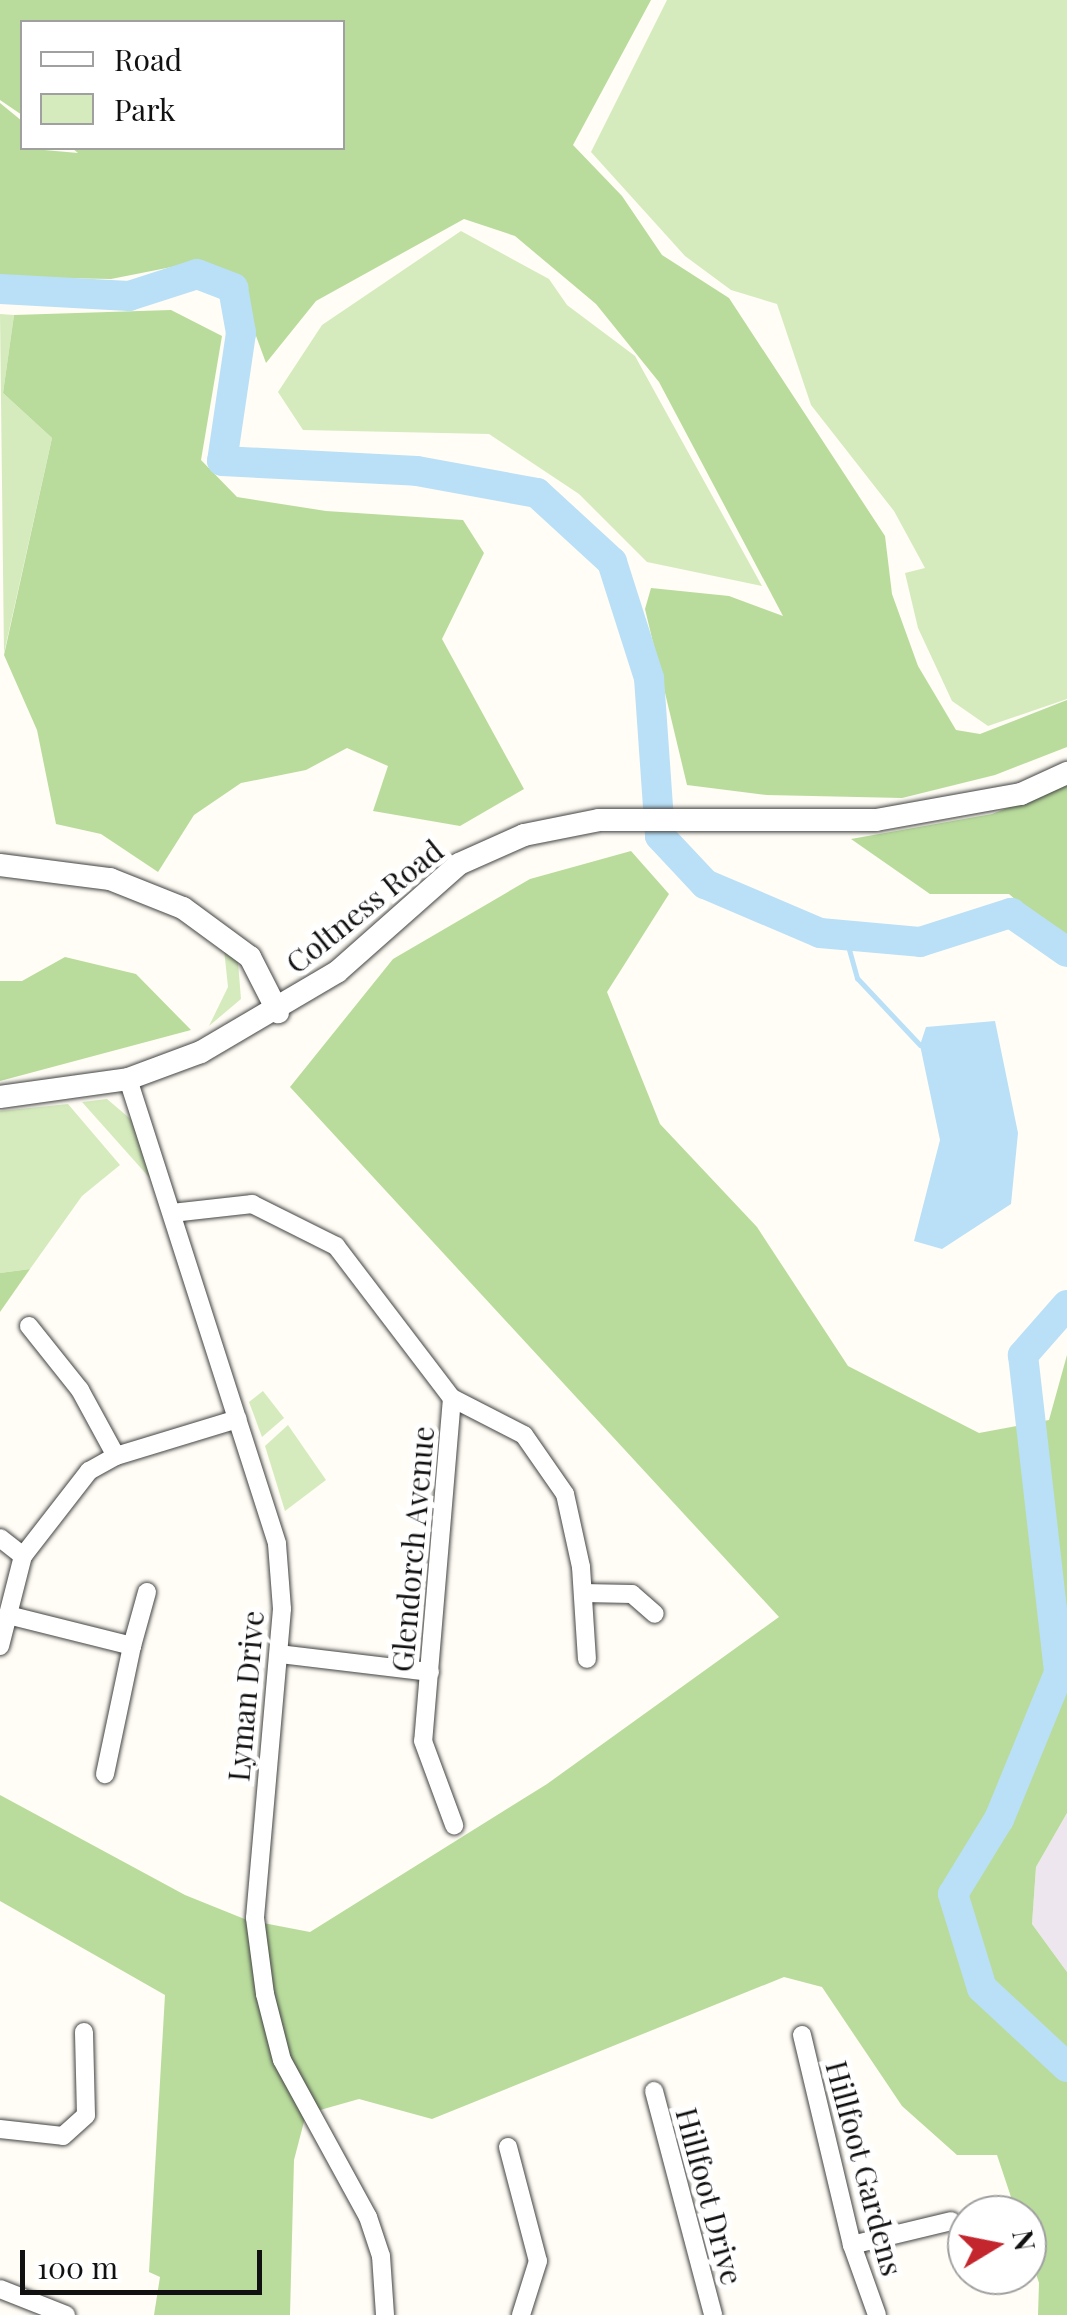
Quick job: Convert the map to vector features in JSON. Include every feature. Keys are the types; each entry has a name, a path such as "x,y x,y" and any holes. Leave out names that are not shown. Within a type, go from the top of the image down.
{"street":[{"name":"Coltness Road","path":"0,1098 128,1079 278,1012 337,972 459,864 524,835 599,820 876,820 1021,794 1067,774"},
{"path":"0,865 110,879 182,908 250,957 278,1012"},
{"name":"Lyman Drive","path":"128,1079 277,1544 279,1654 256,1918 265,1994 282,2060 368,2217 381,2256 385,2315"},
{"name":"Glendorch Avenue","path":"172,1213 252,1204 336,1246 452,1398 423,1741 454,1825"},
{"path":"29,1326 80,1390 116,1456"},
{"path":"452,1398 524,1435 565,1494 583,1593 587,1659"},
{"path":"0,1646 23,1556 74,1488 116,1456 238,1418"},
{"path":"0,1538 23,1556"},
{"path":"105,1774 147,1592"},
{"path":"583,1593 632,1594 655,1614"},
{"path":"8,1615 132,1646"},
{"path":"279,1654 430,1672"},
{"path":"0,2129 63,2136 86,2115 84,2032"},
{"name":"Hillfoot Gardens","path":"802,2035 852,2245 877,2315"},
{"name":"Hillfoot Drive","path":"654,2091 713,2315"},
{"path":"508,2147 538,2260 521,2315"},
{"path":"852,2245 947,2222"},
{"path":"0,2289 66,2315"}],"shaded area":[{"path":"1067,1813 1067,1972 1032,1924 1036,1867"}],"green space":[{"path":"0,0 651,0 573,145 622,196 662,255 729,298 885,536 892,594 918,666 956,730 980,734 1067,700 1067,747 995,775 902,798 767,795 687,785 645,609 651,588 729,596 783,616 659,382 596,304 515,236 464,219 316,301 266,363 235,279 202,261 111,279 0,277 0,103 20,119 20,150 78,153 74,150 345,150 345,20 20,20 20,114 0,100"},
{"path":"667,0 1067,0 1067,699 988,726 952,701 918,628 905,573 925,568 894,511 811,405 777,304 731,290 685,256 591,152"},
{"path":"461,231 549,279 567,305 635,356 762,586 647,562 579,494 489,434 303,430 278,392 322,325"},
{"path":"171,310 222,336 201,460 237,497 326,511 463,520 484,553 442,639 524,789 460,826 373,811 388,766 347,748 306,770 241,783 194,815 158,872 101,834 56,824 37,730 4,655 52,438 3,393 14,315"},
{"path":"0,314 14,315 3,393 52,438 4,653"},
{"path":"1067,785 1067,944 1009,894 930,894 851,839 992,814"},
{"path":"631,851 669,894 607,992 660,1124 757,1227 848,1366 979,1433 1049,1420 1067,1355 1067,1813 1036,1867 1032,1924 1067,1972 1067,2315 1038,2315 1039,2295 1047,2295 1047,2195 1010,2195 997,2155 957,2155 902,2106 822,1987 784,1977 432,2119 359,2099 306,2114 294,2160 290,2315 154,2315 160,2277 149,2272 165,1995 0,1901 0,1795 185,1895 247,1920 310,1932 547,1784 779,1617 290,1087 393,959 530,879"},
{"path":"224,949 238,962 241,999 209,1026 228,987"},
{"path":"65,957 136,974 191,1030 0,1081 0,981 22,981"},
{"path":"107,1099 134,1122 156,1185 82,1102"},
{"path":"68,1104 120,1165 82,1196 30,1269 0,1273 0,1111"},
{"path":"30,1269 0,1312 0,1273"},
{"path":"263,1391 284,1418 262,1437 249,1402"},
{"path":"288,1425 326,1480 285,1511 265,1446"}],"water":[{"path":"995,1021 1018,1133 1011,1204 942,1249 914,1241 940,1140 920,1045 926,1027"}],"waterway":[{"path":"0,289 129,296 197,274 233,288 241,333 222,461 417,471 537,493 612,562 649,678 660,836 705,884 820,933 920,942 1011,913 1067,952"},
{"path":"845,935 857,978 920,1045"},
{"path":"1067,1305 1023,1355 1059,1673 999,1819 953,1894 982,1988 1067,2067"}]}
